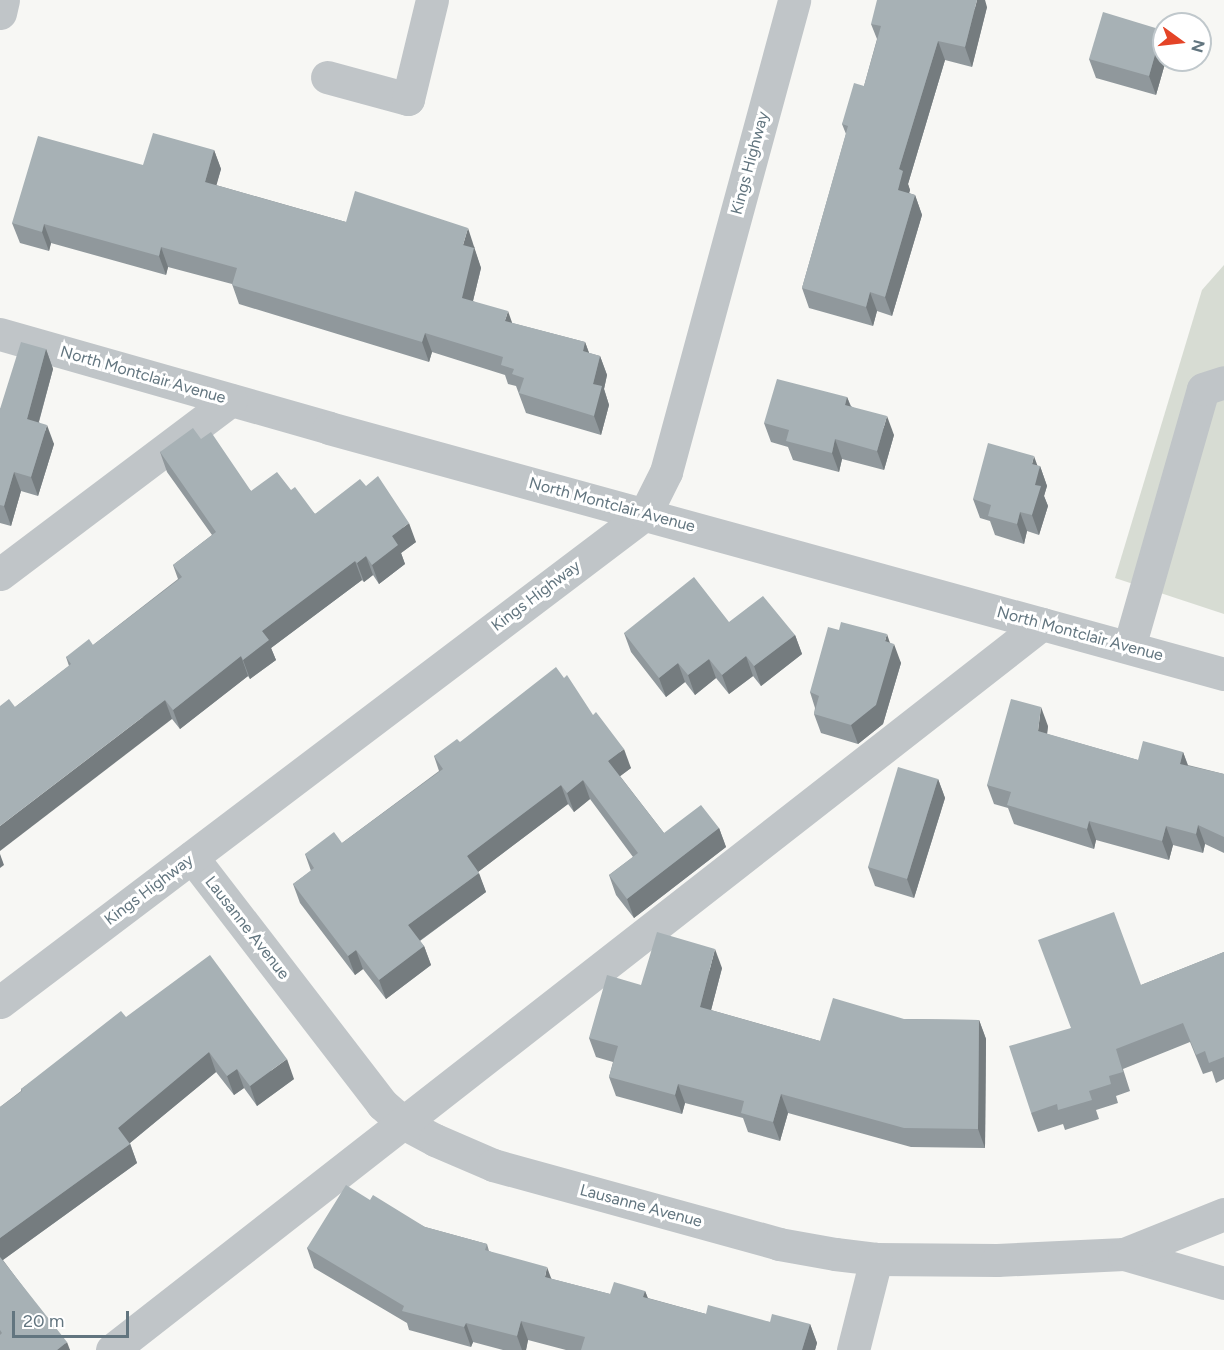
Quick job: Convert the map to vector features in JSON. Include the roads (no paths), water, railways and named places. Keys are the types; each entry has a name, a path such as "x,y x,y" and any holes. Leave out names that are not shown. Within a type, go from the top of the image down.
{"street":[{"path":"0,13 3,0"},
{"path":"327,77 408,99 432,0"},
{"name":"Kings Highway","path":"0,1002 645,514 666,472 794,0"},
{"name":"North Montclair Avenue","path":"0,334 1224,674"},
{"path":"1129,647 1203,389 1224,382"},
{"path":"0,574 231,400"},
{"path":"112,1350 405,1124 1042,624"},
{"name":"Lausanne Avenue","path":"192,857 382,1104 405,1124 492,1165 779,1244 876,1259 997,1260 1124,1254 1224,1282"},
{"path":"1124,1254 1224,1214"},
{"path":"853,1350 876,1259"}]}
